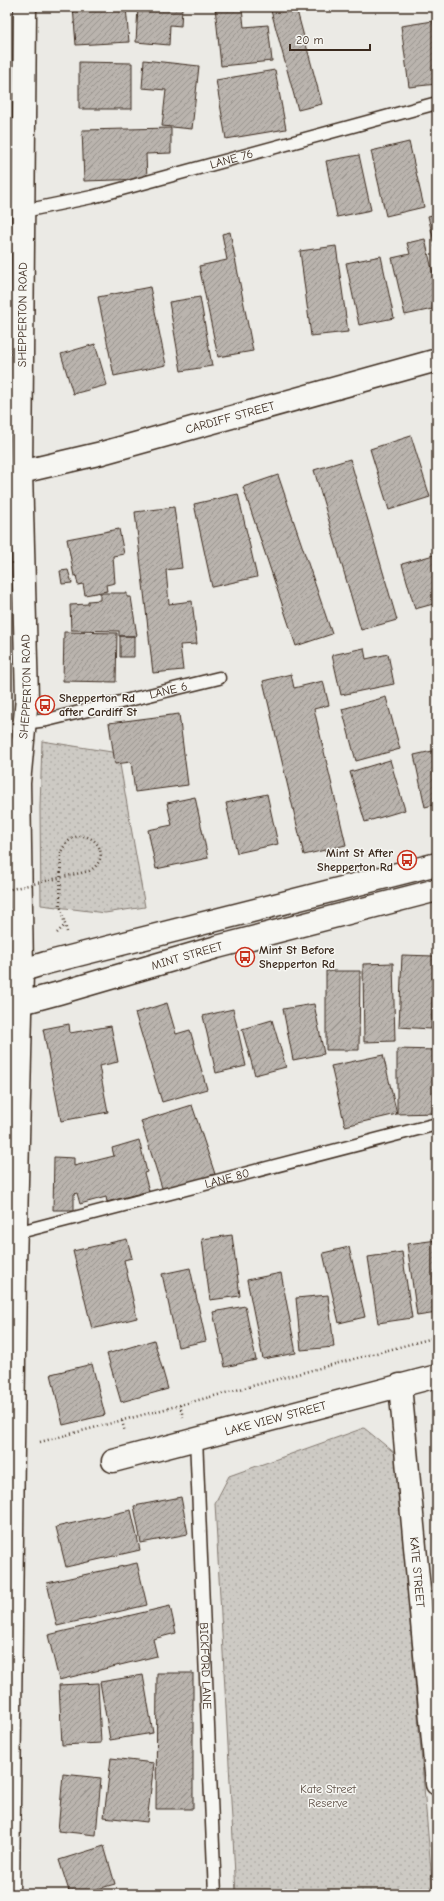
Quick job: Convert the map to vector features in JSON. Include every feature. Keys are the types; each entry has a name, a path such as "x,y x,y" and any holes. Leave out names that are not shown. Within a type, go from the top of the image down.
{"main road":[{"name":"SHEPPERTON ROAD","path":"8,1894 16,1233 14,1005 19,783 27,698 21,472 25,7"},
{"name":"CARDIFF STREET","path":"21,472 102,453 437,360"},
{"path":"15,973 437,864"},
{"name":"MINT STREET","path":"14,1005 217,947 437,890"},
{"name":"LAKE VIEW STREET","path":"113,1461 437,1376"},
{"name":"KATE STREET","path":"400,1385 437,1784"}],"lane":[{"name":"LANE 76","path":"24,211 92,197 437,103"},
{"name":"LANE 6","path":"24,723 48,720 219,678"},
{"name":"LANE 80","path":"16,1233 437,1124"},
{"name":"BICKFORD LANE","path":"196,1438 216,1894"}],"path":[{"path":"7,890 59,878 66,876 81,872 89,871 97,866 101,858 99,848 94,841 86,836 78,836 70,839 61,852 61,859 61,867 61,874 61,882 61,890 60,905 68,937"},
{"path":"57,933 65,925"},
{"path":"40,1442 437,1337"}],"green space":[{"path":"42,741 118,753 145,907 105,913 41,905 40,808"},
{"name":"Kate Street Reserve","path":"364,1428 396,1454 433,1894 236,1894 215,1503 229,1476"}],"building":[{"path":"73,7 126,7 129,42 76,45"},
{"path":"138,7 182,7 181,26 170,25 169,45 136,42"},
{"path":"215,7 260,7 242,9 244,27 268,25 272,61 221,66"},
{"path":"270,7 296,7 322,104 298,110"},
{"path":"433,21 437,48 437,84 409,87 401,26"},
{"path":"144,60 199,66 192,129 162,126 166,90 142,88"},
{"path":"79,62 132,63 132,109 79,109"},
{"path":"275,70 286,129 226,139 216,80"},
{"path":"171,128 171,153 146,154 147,179 84,181 82,130"},
{"path":"409,142 424,207 386,216 371,151"},
{"path":"359,155 371,210 337,217 326,161"},
{"path":"437,214 437,255 428,216"},
{"path":"230,232 253,351 218,357 199,266 227,260 222,234"},
{"path":"425,239 437,291 437,308 405,315 392,258 410,254 407,243"},
{"path":"336,246 348,332 311,336 300,251"},
{"path":"381,256 394,318 359,325 346,263"},
{"path":"150,287 166,365 114,376 98,297"},
{"path":"200,297 212,366 181,371 169,302"},
{"path":"95,344 107,385 73,394 61,354"},
{"path":"411,436 430,497 389,510 370,449"},
{"path":"350,459 397,620 361,630 314,470"},
{"path":"278,475 332,634 296,646 243,487"},
{"path":"238,494 257,577 212,587 194,504"},
{"path":"174,507 182,568 166,570 169,604 192,601 197,644 180,645 183,670 153,673 135,512"},
{"path":"119,529 124,554 113,556 115,583 106,585 107,591 85,595 83,584 78,585 76,575 74,576 67,539"},
{"path":"437,554 437,603 415,609 402,564"},
{"path":"68,570 72,583 62,584 60,571"},
{"path":"100,593 127,593 127,597 131,597 137,636 119,636 119,631 71,630 70,605 88,604 88,601 100,600"},
{"path":"64,632 117,633 116,682 63,681"},
{"path":"120,636 134,636 134,657 120,657"},
{"path":"364,648 366,659 388,654 394,684 341,695 332,655"},
{"path":"291,674 294,688 323,681 329,705 314,709 346,845 304,855 263,681"},
{"path":"386,697 400,749 356,761 342,709"},
{"path":"179,714 188,785 135,792 131,762 115,764 109,723"},
{"path":"437,750 437,804 425,807 414,755"},
{"path":"390,760 405,810 365,822 350,772"},
{"path":"267,794 278,844 237,853 226,803"},
{"path":"195,797 208,858 156,869 148,830 172,825 167,803"},
{"path":"437,943 437,963 433,944"},
{"path":"402,955 434,956 431,1029 399,1027"},
{"path":"393,963 395,1041 364,1042 363,964"},
{"path":"326,971 360,971 359,1050 326,1050"},
{"path":"167,1003 176,1034 190,1030 207,1089 162,1102 135,1013"},
{"path":"314,1004 324,1054 293,1060 283,1009"},
{"path":"233,1009 246,1066 216,1073 203,1016"},
{"path":"272,1020 286,1067 255,1075 242,1029"},
{"path":"69,1024 70,1033 111,1026 118,1062 99,1066 108,1112 61,1121 43,1029"},
{"path":"397,1049 437,1050 437,1113 397,1114"},
{"path":"383,1055 397,1114 345,1126 331,1066"},
{"path":"192,1105 215,1174 163,1191 141,1121"},
{"path":"139,1140 147,1172 144,1173 149,1191 107,1202 106,1197 80,1204 77,1193 74,1194 74,1210 53,1210 54,1157 74,1158 74,1166 114,1156 112,1148"},
{"path":"232,1235 240,1296 210,1300 202,1239"},
{"path":"127,1239 132,1258 124,1260 137,1318 92,1329 73,1251"},
{"path":"437,1240 437,1313 417,1316 407,1244"},
{"path":"349,1247 365,1317 339,1323 323,1253"},
{"path":"402,1252 412,1318 378,1323 368,1257"},
{"path":"190,1268 206,1341 178,1347 162,1274"},
{"path":"281,1273 296,1353 263,1359 247,1280"},
{"path":"328,1295 334,1347 301,1350 296,1298"},
{"path":"245,1306 256,1360 225,1367 213,1312"},
{"path":"154,1340 168,1389 121,1402 107,1354"},
{"path":"92,1364 105,1415 63,1425 51,1374"},
{"path":"181,1497 188,1534 141,1543 134,1506"},
{"path":"131,1510 140,1550 66,1567 56,1527"},
{"path":"137,1563 147,1605 57,1626 47,1583"},
{"path":"170,1606 176,1633 153,1639 157,1656 59,1680 48,1635"},
{"path":"157,1673 193,1673 193,1809 156,1809"},
{"path":"143,1675 153,1733 110,1740 100,1682"},
{"path":"98,1683 101,1743 62,1745 59,1685"},
{"path":"111,1758 154,1763 147,1822 104,1817"},
{"path":"63,1774 101,1778 96,1835 58,1831"},
{"path":"104,1846 115,1884 80,1894 70,1894 59,1860"}],"place":[{"name":"Shepperton Rd after Cardiff St","path":"45,705"},
{"name":"Mint St After Shepperton Rd","path":"407,860"},
{"name":"Mint St Before Shepperton Rd","path":"245,957"}]}
